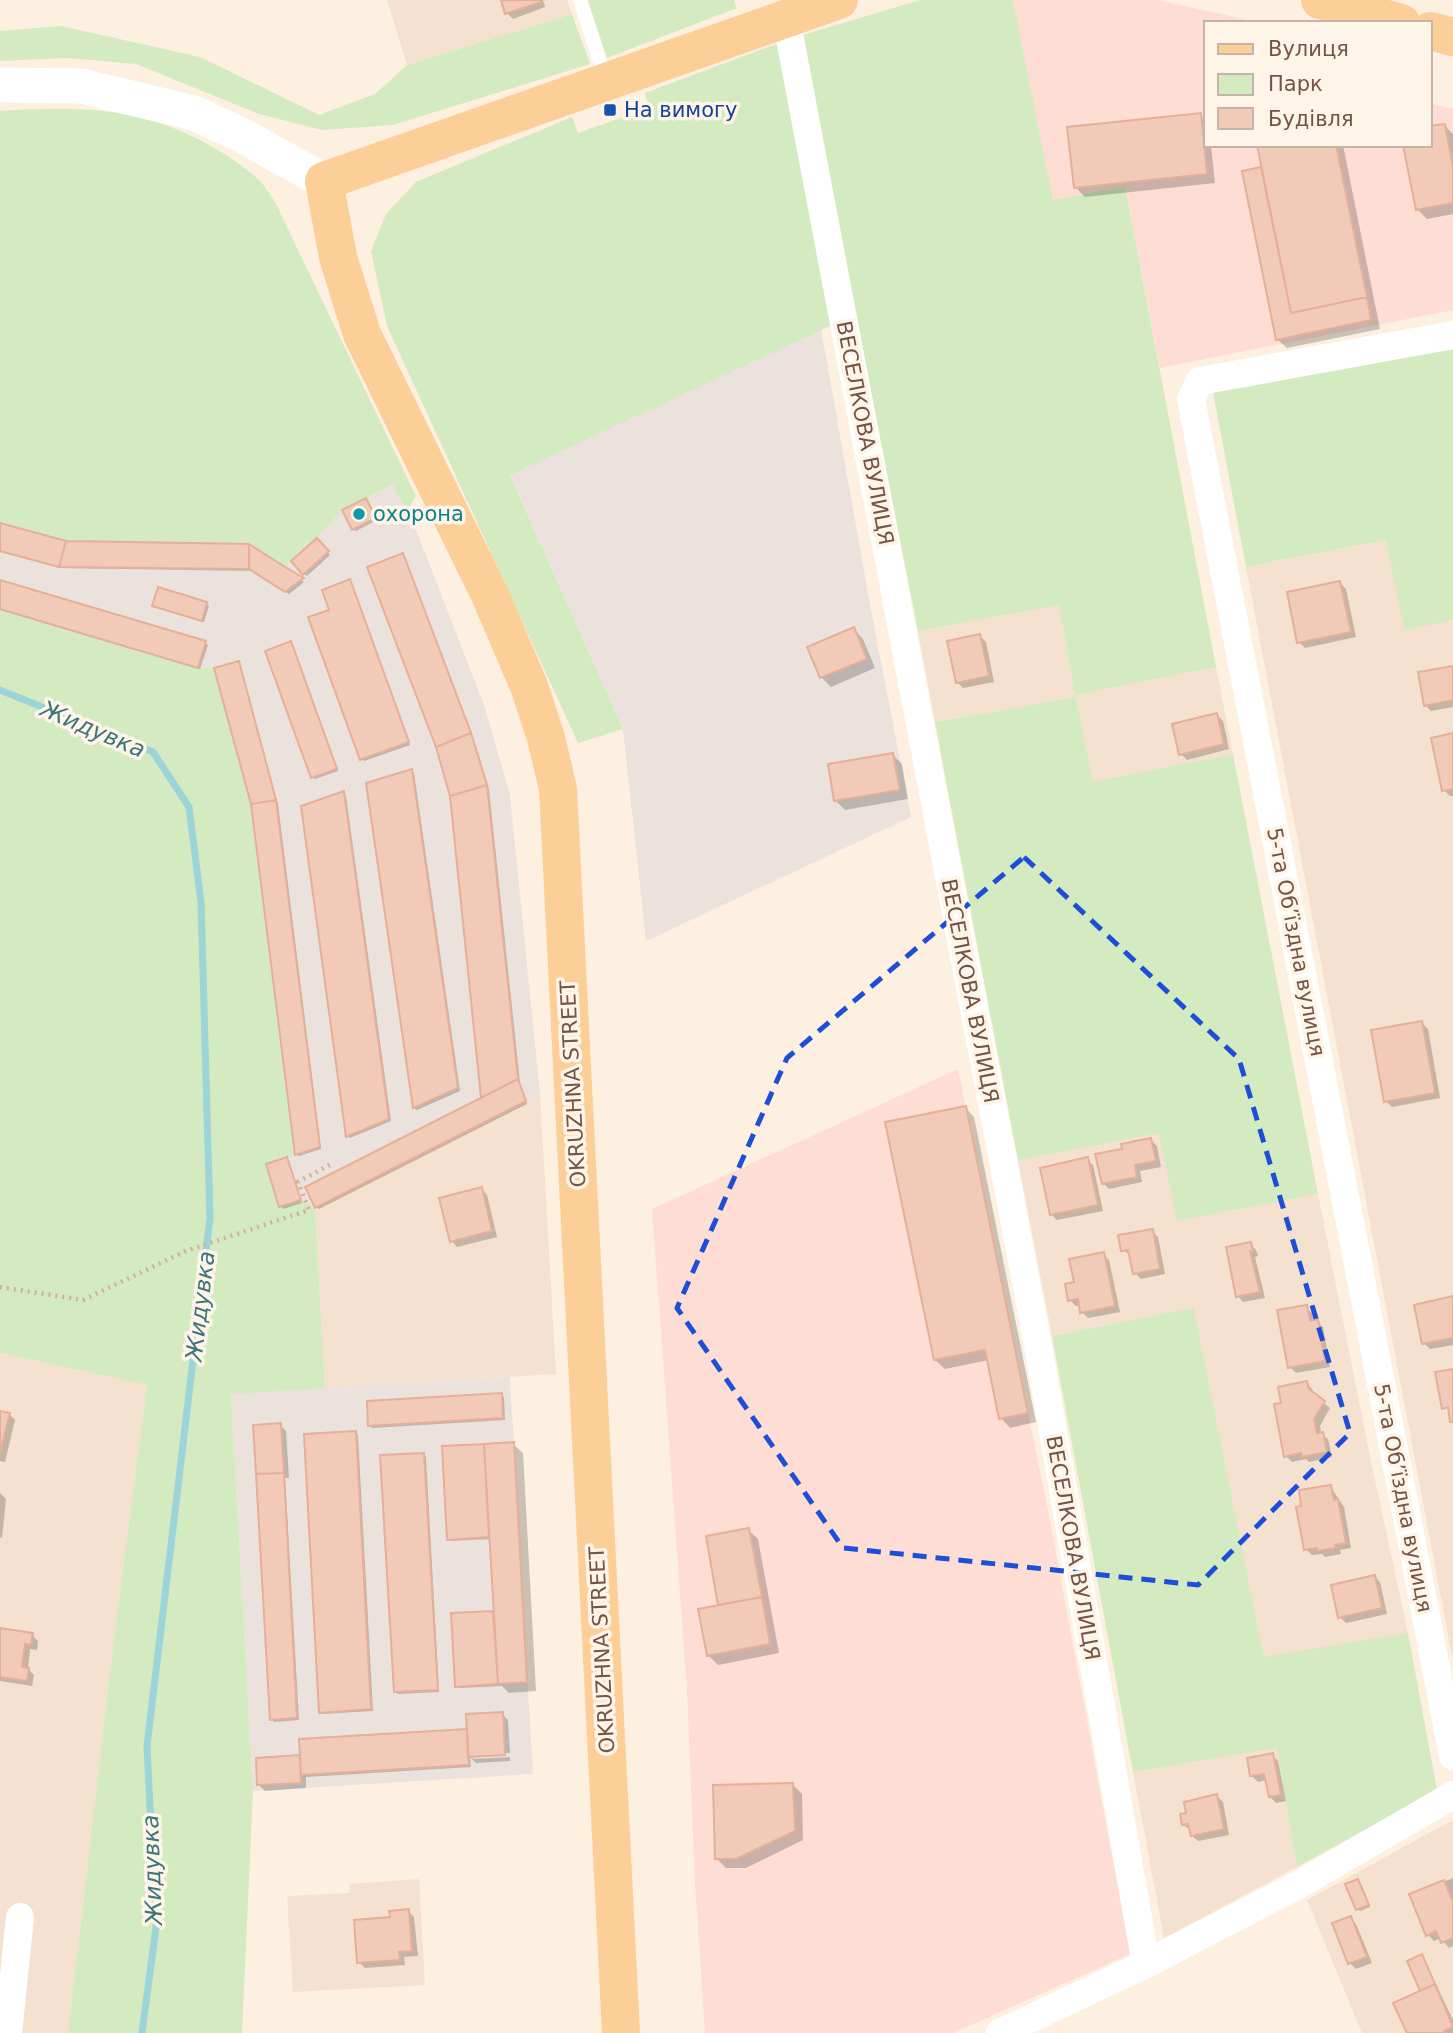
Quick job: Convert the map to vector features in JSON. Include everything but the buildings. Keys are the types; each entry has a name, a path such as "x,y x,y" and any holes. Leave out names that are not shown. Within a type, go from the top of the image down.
{"main road":[{"path":"324,181 839,0"},
{"path":"1320,0 1394,21"},
{"path":"1432,32 1453,37"},
{"name":"OKRUZHNA STREET","path":"324,181 338,257 362,334 490,596 529,686 558,789 621,2033"}],"street":[{"name":"ВЕСЕЛКОВА ВУЛИЦЯ","path":"786,18 1037,1339 1146,1965"},
{"path":"0,85 81,86 194,113 243,136 324,181"},
{"name":"5-та Обʼїздна вулиця","path":"1453,335 1200,381 1191,399 1453,1756"},
{"path":"1000,2033 1146,1965 1300,1884 1453,1795"},
{"path":"8,2033 20,1917"}],"lane":[{"path":"580,0 606,82"}],"path":[{"path":"0,1287 83,1300 186,1251 309,1210 299,1182 333,1163"}],"highlighted area":[{"path":"1024,857 1239,1059 1350,1433 1198,1585 843,1548 677,1308 787,1058"}],"shaded area":[{"path":"387,0 567,0 572,14 407,65"},
{"path":"1013,0 1158,0 1252,21 1204,21 1204,147 1432,147 1432,104 1453,109 1453,310 1160,368 1125,186 1053,200"},
{"path":"821,329 911,817 646,941 623,729 510,474"},
{"path":"394,485 413,522 484,705 510,795 540,1094 315,1208 300,1200 279,1207 266,1164 295,1154 251,804 214,668 198,668 0,609 0,523 66,541 249,544 285,566 317,538 342,510"},
{"path":"1387,540 1404,629 1453,620 1453,1661 1246,567"},
{"path":"1059,605 1075,695 1216,667 1233,754 1093,783 1076,697 935,722 918,631"},
{"path":"958,1069 1050,1520 1130,1954 953,2033 705,2033 695,1884 687,1690 652,1209"},
{"path":"540,1094 556,1374 325,1388 315,1208"},
{"path":"1160,1132 1177,1221 1318,1194 1408,1633 1264,1658 1194,1308 1052,1336 1018,1160"},
{"path":"0,1353 147,1385 115,1630 68,2033 0,2033"},
{"path":"510,1377 533,1774 253,1791 231,1393"},
{"path":"1277,1747 1297,1867 1164,1938 1133,1772"},
{"path":"1453,1820 1453,2033 1362,2033 1307,1900"},
{"path":"419,1879 425,1985 293,1992 287,1896 350,1893 349,1884"}],"green space":[{"path":"588,0 734,0 737,8 607,58"},
{"path":"920,0 1013,0 1053,200 1125,186 1216,667 1075,695 1059,605 918,631 807,65 799,36"},
{"path":"572,14 590,64 393,125 322,130 259,114 136,64 67,58 0,61 0,31 61,26 200,57 319,115 375,94 407,65"},
{"path":"779,43 834,324 510,475 623,729 578,743 387,326 371,251 386,214 416,182 572,117 578,133 649,108 645,93"},
{"path":"91,110 145,119 166,125 206,143 259,180 275,202 416,496 407,511 393,485 342,510 317,538 285,567 249,544 66,541 0,523 0,111"},
{"path":"1453,347 1453,620 1404,630 1386,540 1246,567 1213,392"},
{"path":"0,609 198,668 214,668 251,804 295,1155 266,1165 279,1207 301,1200 315,1208 325,1388 231,1394 253,1791 242,2033 68,2033 115,1630 147,1385 0,1353"},
{"path":"1076,697 1093,782 1233,754 1318,1194 1177,1221 1159,1133 1018,1160 935,722"},
{"path":"1194,1308 1264,1657 1408,1633 1437,1790 1297,1867 1277,1748 1133,1772 1052,1336"}],"waterway":[{"name":"Жидувка","path":"0,690 153,752 189,807 201,902 210,1218 147,1746 156,1927 142,2033"}],"place":[{"name":"На вимогу","path":"610,110"},
{"name":"охорона","path":"359,514"}]}
